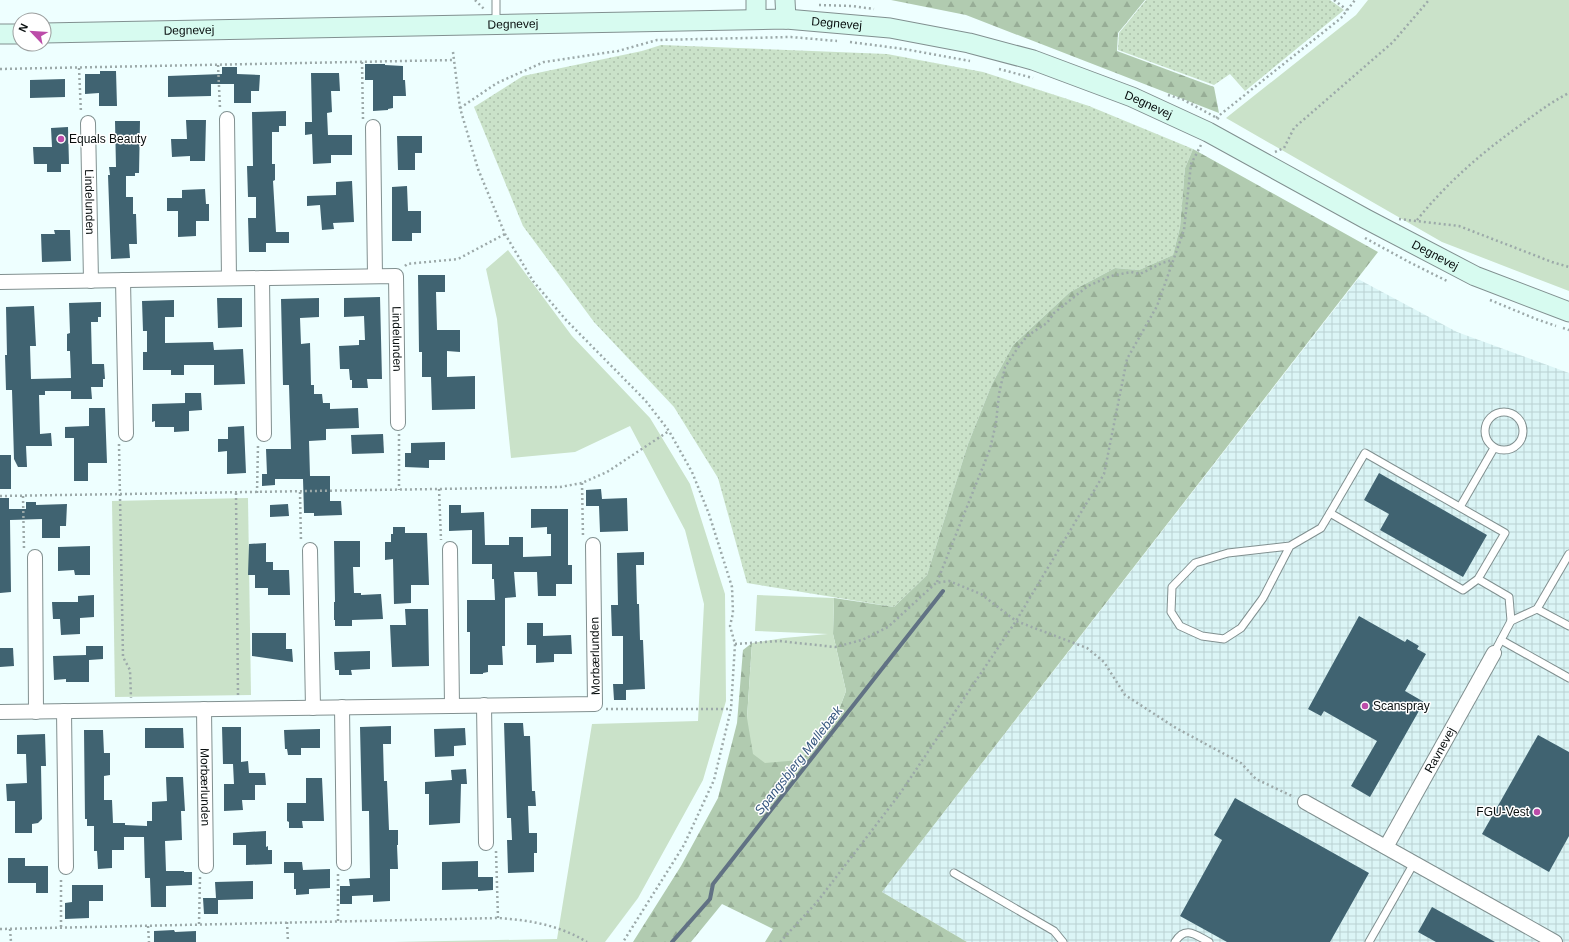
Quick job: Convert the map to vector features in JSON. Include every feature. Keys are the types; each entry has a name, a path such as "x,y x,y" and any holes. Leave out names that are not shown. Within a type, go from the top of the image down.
{"street":[{"path":"756,0 756,19"},
{"name":"Degnevej","path":"52,33 756,19 785,9 890,28 969,43 1033,60 1132,97 1208,135 1475,276 1569,312"},
{"path":"0,34 12,34"},
{"path":"227,119 229,278"},
{"name":"Lindelunden","path":"88,123 91,281"},
{"path":"373,127 375,276"},
{"path":"0,282 396,276"},
{"name":"Lindelunden","path":"396,276 398,422"},
{"path":"262,278 264,434"},
{"path":"124,280 126,434"},
{"name":"Morbærlunden","path":"0,712 595,704 593,545"},
{"path":"450,549 452,706"},
{"path":"310,550 313,708"},
{"path":"34,556 36,712"},
{"name":"Ravnevej","path":"1386,847 1494,653"},
{"path":"484,705 486,843"},
{"path":"342,707 344,863"},
{"name":"Morbærlunden","path":"204,709 206,866"},
{"path":"64,711 66,867"},
{"path":"1305,802 1555,942"}],"lane":[{"path":"496,0 496,25"},
{"path":"1505,412 1511,414 1521,422 1523,434 1521,440 1517,445 1506,450 1494,448 1486,438 1486,426 1488,420 1493,416 1505,412"},
{"path":"1460,507 1494,448"},
{"path":"1290,546 1263,598 1240,628 1224,639 1202,636 1180,626 1171,612 1172,587 1194,563 1228,553 1290,546 1321,528 1365,453 1505,533 1478,579 1463,590 1330,513"},
{"path":"1511,621 1537,609 1569,554"},
{"path":"1478,579 1509,598 1511,621 1494,653"},
{"path":"1537,609 1569,626"},
{"path":"1501,640 1569,678"},
{"path":"1369,942 1414,863"},
{"path":"954,873 1054,931 1064,942"},
{"path":"1175,942 1182,933 1188,932 1193,933 1209,942"}],"path":[{"path":"1334,0 1347,10"},
{"path":"780,942 817,902 899,795 1016,621 1104,474 1127,359 1157,306 1184,230 1191,164 1208,135 1341,18 1355,0"},
{"path":"1279,157 1272,153 1284,148 1294,128 1393,42 1429,0"},
{"path":"460,108 497,83 544,62 618,51 657,40 791,37 851,42 904,49 972,61"},
{"path":"453,52 460,108 478,169 505,234 533,281 566,320 645,400 669,431 692,472 709,514 732,588 733,613 730,626 735,644 731,709 714,780 684,845 623,942"},
{"path":"0,70 454,60"},
{"path":"362,62 364,122 373,127"},
{"path":"218,65 220,114 227,119"},
{"path":"994,67 1036,79"},
{"path":"79,68 81,115 88,123"},
{"path":"1417,220 1431,202 1485,151 1549,104 1569,94"},
{"path":"1398,218 1459,226 1552,262 1569,267"},
{"path":"396,276 406,264 458,259 505,234"},
{"path":"1360,235 1409,262 1456,285"},
{"path":"735,644 779,641 835,647 862,640 888,627 936,583 990,449 996,423 999,394 1005,367 1027,336 1047,323 1054,313 1088,286 1111,276 1130,272 1140,274 1162,263 1173,260"},
{"path":"1484,298 1536,319 1569,330"},
{"path":"398,422 399,490"},
{"path":"0,496 560,487 582,483 607,472 669,431"},
{"path":"126,434 119,443 123,657 130,670 131,710"},
{"path":"257,492 258,440 264,434"},
{"path":"582,483 583,545 593,545"},
{"path":"439,489 441,540 450,549"},
{"path":"300,492 301,543 310,550"},
{"path":"236,493 238,709"},
{"path":"23,496 24,550 34,556"},
{"path":"936,583 949,581 981,594 1016,621 1087,648 1104,662 1125,695 1176,728 1241,763 1256,779 1305,802"},
{"path":"595,704 604,709 731,709"},
{"path":"486,843 497,851 498,918"},
{"path":"338,921 338,869 344,863"},
{"path":"199,924 200,873 206,866"},
{"path":"61,928 61,876 66,867"},
{"path":"0,929 498,918 525,920 552,926 587,942"},
{"path":"287,922 288,942"},
{"path":"148,926 148,942"},
{"path":"10,929 11,942"}],"shaded area":[{"path":"1358,279 1457,332 1569,373 1569,942 967,942 882,892"}],"green space":[{"path":"891,0 1145,0 1118,33 1117,51 1214,87 1219,113 966,15"},
{"path":"1146,0 1330,0 1344,10 1245,91 1230,74 1214,85 1118,50 1119,33"},
{"path":"1368,0 1569,0 1569,291 1442,242 1226,118 1356,15"},
{"path":"661,45 887,54 983,72 1089,106 1193,149 1185,168 1180,227 1173,255 1139,270 1115,268 1070,292 1013,345 992,384 968,444 927,575 894,607 747,583 718,478 674,407 594,322 523,226 474,107 523,76 642,51"},
{"path":"1193,149 1378,252 882,892 967,942 765,942 773,929 722,904 691,942 633,942 681,866 718,798 737,723 743,650 752,643 747,718 827,733 846,691 833,634 834,598 894,607 927,575 968,444 992,384 1013,345 1070,292 1115,268 1139,270 1173,255 1180,227 1185,168"},
{"path":"508,250 572,336 650,418 690,484 725,594 726,701 703,780 638,898 605,942 393,942 557,939 592,724 698,721 704,604 685,530 630,426 575,452 511,458 497,319 486,269"},
{"path":"248,498 251,695 115,697 112,501"},
{"path":"757,595 834,598 833,634 846,691 827,733 800,760 765,763 753,754 747,718 752,643 784,638 828,634 755,631"}],"building":[{"path":"365,64 403,66 403,80 405,80 406,96 393,96 393,108 388,110 373,111 373,80 365,80"},
{"path":"222,67 237,67 237,74 260,75 259,91 251,91 251,103 234,103 234,84 211,84 211,96 168,97 168,76 222,74"},
{"path":"100,71 116,71 117,106 99,106 99,93 85,94 85,74 100,74"},
{"path":"311,73 339,73 340,91 331,91 332,112 327,113 328,135 352,135 352,155 331,155 331,163 313,164 312,134 305,135 305,122 312,122"},
{"path":"65,79 65,97 30,98 30,80"},
{"path":"286,111 286,126 279,126 279,132 272,132 272,164 275,164 275,180 273,181 276,232 289,232 289,243 266,243 266,252 249,252 248,218 256,218 256,197 248,197 247,166 253,166 252,112"},
{"path":"186,120 206,120 205,161 190,161 190,156 172,157 171,139 187,139"},
{"path":"115,121 140,121 139,173 135,173 135,176 126,176 126,197 133,197 133,214 136,214 137,244 129,244 130,258 111,259 108,175 110,175 109,167 116,167"},
{"path":"68,127 69,164 61,164 61,172 47,172 47,164 34,164 33,147 52,147 51,128"},
{"path":"397,136 422,136 422,153 415,153 415,170 398,170"},
{"path":"352,181 354,222 333,223 334,229 322,230 320,205 307,206 307,196 336,195 336,182"},
{"path":"407,186 408,211 421,211 421,233 412,233 412,241 392,241 392,187"},
{"path":"205,189 206,204 209,204 209,221 196,221 196,236 178,237 178,211 167,211 167,198 182,198 182,190"},
{"path":"54,230 70,230 71,261 42,262 41,234 55,234"},
{"path":"418,275 445,275 445,292 436,292 437,330 460,330 460,352 447,351 447,377 475,376 475,409 432,410 431,377 422,377 422,352 419,352"},
{"path":"380,297 382,379 367,379 368,388 352,388 352,380 350,380 349,369 340,369 339,346 359,345 359,340 365,340 364,316 344,317 344,298"},
{"path":"217,298 242,298 242,327 218,328"},
{"path":"319,298 319,317 300,318 301,344 310,343 311,385 314,385 314,394 322,394 323,403 330,403 330,409 358,408 359,428 326,429 326,440 309,441 310,476 330,476 330,501 341,501 342,515 314,516 314,513 304,513 303,479 275,479 275,485 262,486 262,474 267,474 266,449 291,449 289,385 283,385 281,299"},
{"path":"174,300 174,317 165,317 165,343 213,342 214,350 243,349 245,384 214,385 214,365 184,365 184,375 171,375 171,370 143,370 143,352 147,352 147,331 143,331 142,301"},
{"path":"101,302 101,317 98,317 98,322 91,322 92,364 104,364 105,379 103,379 103,387 91,387 92,399 71,399 71,391 45,391 45,395 39,395 40,434 51,433 52,446 26,446 27,467 18,467 14,459 12,390 6,390 6,307 34,306 36,346 30,346 31,379 71,378 70,351 67,351 67,334 70,333 69,303"},
{"path":"185,393 201,393 202,410 189,411 189,431 174,432 174,427 155,427 155,421 152,422 152,404 185,403"},
{"path":"89,408 105,408 107,463 88,463 88,481 74,481 74,438 65,438 65,427 89,426"},
{"path":"244,426 246,473 227,474 227,451 218,452 218,439 228,439 228,427"},
{"path":"383,434 384,453 352,454 351,435"},
{"path":"445,442 445,460 429,460 429,468 405,467 405,453 411,453 411,443"},
{"path":"0,455 11,455 11,489 0,489"},
{"path":"1379,473 1487,535 1463,577 1380,530 1389,514 1364,500"},
{"path":"601,489 602,499 627,498 628,531 600,532 599,506 586,506 586,490"},
{"path":"0,498 9,498 9,509 26,509 26,502 36,502 36,505 67,504 66,526 60,526 60,538 42,538 42,519 10,520 11,592 0,593"},
{"path":"288,504 289,516 270,517 270,505"},
{"path":"449,505 461,505 461,513 484,512 485,545 509,545 509,537 523,537 523,557 551,556 551,534 547,534 547,527 531,528 531,509 568,509 568,565 572,565 572,584 556,584 556,596 538,596 537,572 514,572 516,597 505,598 505,646 502,646 503,665 488,665 488,672 483,674 470,674 470,632 467,632 467,600 495,600 494,579 492,579 492,564 472,564 472,530 449,531"},
{"path":"393,527 405,527 405,533 427,533 429,585 411,585 411,603 394,604 393,559 385,560 385,542 391,542"},
{"path":"334,541 360,541 360,567 353,567 354,593 361,593 361,595 381,594 383,619 352,620 352,626 335,626"},
{"path":"266,543 266,562 273,562 273,570 289,570 290,595 268,595 268,588 255,588 255,575 248,575 249,544"},
{"path":"90,546 90,575 75,575 74,570 58,571 58,547"},
{"path":"644,552 644,565 636,565 637,604 639,604 640,640 643,640 645,689 626,690 626,700 614,700 613,684 623,684 623,636 612,636 611,605 618,605 617,553"},
{"path":"94,595 94,617 80,618 80,634 61,635 60,619 53,619 52,602 78,602 78,596"},
{"path":"405,609 428,609 429,666 392,667 390,625 406,625"},
{"name":"Scanspray","path":"1359,616 1405,642 1407,639 1419,646 1417,649 1426,654 1405,691 1424,702 1370,797 1351,786 1377,741 1324,711 1321,716 1308,709"},
{"path":"527,623 543,623 543,636 571,635 572,654 554,654 554,662 536,663 536,645 527,645"},
{"path":"252,633 286,633 286,649 292,649 293,662 252,656"},
{"path":"86,646 103,646 103,659 89,660 89,682 66,682 66,679 54,680 53,656 86,655"},
{"path":"0,648 13,648 14,666 0,667"},
{"path":"370,651 370,669 351,670 352,675 339,675 339,670 335,670 334,652"},
{"path":"504,723 523,723 524,736 530,736 532,791 535,791 536,806 528,806 529,833 537,833 537,853 534,853 534,872 508,873 507,840 512,840 511,818 507,818"},
{"path":"391,726 391,744 383,744 384,781 387,781 389,830 398,830 398,869 390,869 390,901 373,902 373,895 352,896 352,904 340,904 340,886 350,886 349,879 370,878 369,811 362,811 360,727"},
{"path":"222,727 241,727 241,762 248,761 249,773 265,773 266,785 255,785 255,800 242,800 243,810 224,811 224,784 234,784 233,764 223,764"},
{"path":"145,728 183,728 184,748 145,748"},
{"path":"465,728 466,745 454,746 454,756 435,757 434,729"},
{"path":"320,729 320,748 301,748 301,755 288,755 287,749 285,749 284,730"},
{"path":"84,730 103,730 104,753 110,753 110,775 104,776 104,800 112,800 113,823 147,826 147,821 152,821 152,802 167,801 166,777 183,777 185,811 181,811 182,840 165,841 166,871 192,872 192,885 166,886 166,907 151,907 150,878 145,878 144,837 124,837 124,850 112,850 112,868 98,869 97,851 94,851 94,826 87,826 87,819 85,819"},
{"path":"45,734 46,766 41,766 42,819 38,823 32,824 32,833 15,833 15,801 7,801 6,784 27,783 26,754 17,754 17,735"},
{"path":"1538,735 1569,752 1569,836 1549,872 1482,834"},
{"path":"466,769 467,784 461,784 460,823 429,825 429,794 425,794 425,782 452,780 451,770"},
{"path":"306,778 322,778 324,821 302,821 303,828 289,828 289,822 287,821 287,803 306,803"},
{"path":"1235,798 1369,873 1330,942 1227,942 1180,916 1222,840 1214,835"},
{"path":"266,831 266,847 268,846 268,850 272,850 272,864 246,865 246,845 233,845 233,833"},
{"path":"8,858 25,858 25,866 48,866 48,893 36,893 36,883 8,883"},
{"path":"478,861 478,877 493,877 493,890 442,890 442,862"},
{"path":"284,862 302,862 303,870 330,869 330,888 309,889 309,894 296,895 296,889 294,889 294,873 284,873"},
{"path":"253,881 253,899 218,900 218,914 204,914 203,898 216,898 215,882"},
{"path":"72,885 103,885 103,901 89,901 89,918 65,919 65,903 72,902"},
{"path":"1432,907 1495,942 1436,942 1418,932"},
{"path":"174,930 175,932 196,931 196,942 154,942 154,931"}],"waterway":[{"name":"Spangsbjerg Møllebæk","path":"672,942 710,899 713,884 943,591"}],"place":[{"name":"Equals Beauty","path":"61,139"},
{"name":"Scanspray","path":"1365,706"},
{"name":"FGU-Vest","path":"1537,812"}]}
